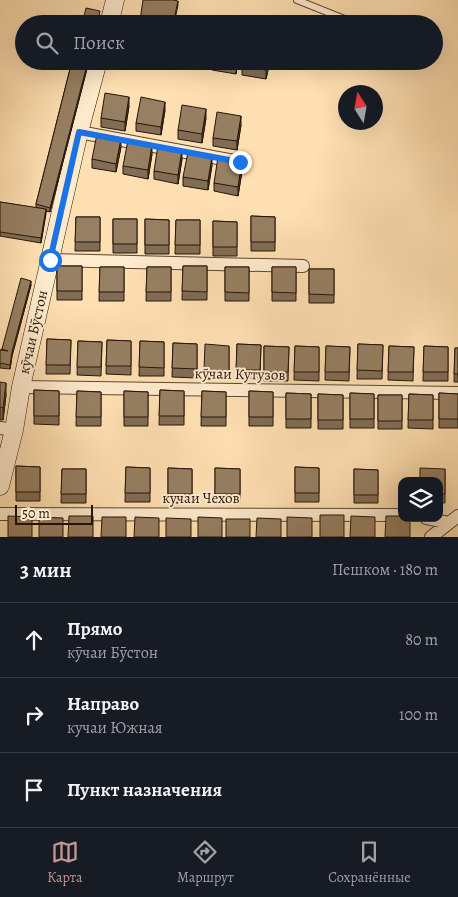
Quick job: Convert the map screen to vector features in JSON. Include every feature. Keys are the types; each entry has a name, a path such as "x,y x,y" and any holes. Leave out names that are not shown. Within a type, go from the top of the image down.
{"main road":[{"path":"112,15 116,0"},
{"name":"кӯчаи Бӯстон","path":"0,486 7,429 21,387 79,132 96,70"}],"street":[{"path":"79,132 240,162"},
{"path":"50,260 303,266"},
{"name":"кӯчаи Кутузов","path":"21,387 458,393"},
{"name":"кучаи Чехов","path":"0,514 398,515"},
{"path":"431,537 453,520"}],"lane":[{"path":"297,0 334,15"}],"building":[{"path":"143,0 178,1 175,15 141,15"},
{"path":"86,8 100,11 99,15 84,15"},
{"path":"70,70 86,70 50,208 36,204"},
{"path":"105,93 129,97 125,122 101,118"},
{"path":"141,97 165,102 161,127 136,123"},
{"path":"182,105 206,109 202,134 178,130"},
{"path":"217,112 241,116 237,141 213,138"},
{"path":"97,134 121,139 116,164 92,159"},
{"path":"128,140 152,145 148,170 123,166"},
{"path":"158,145 182,150 178,175 154,171"},
{"path":"188,152 212,157 208,181 183,177"},
{"path":"218,157 242,162 238,187 214,183"},
{"path":"0,202 46,209 41,238 0,232"},
{"path":"251,216 275,217 275,242 251,242"},
{"path":"76,217 100,217 100,242 75,242"},
{"path":"113,219 137,219 137,244 113,244"},
{"path":"145,219 169,220 169,245 145,245"},
{"path":"176,220 200,220 200,245 175,245"},
{"path":"213,221 237,222 237,247 213,247"},
{"path":"57,266 82,266 82,291 57,291"},
{"path":"183,266 207,266 207,292 182,291"},
{"path":"100,267 124,267 124,292 99,292"},
{"path":"147,267 171,267 171,292 146,292"},
{"path":"225,267 249,267 249,293 225,292"},
{"path":"272,267 296,267 296,293 272,292"},
{"path":"309,269 334,269 334,295 309,294"},
{"path":"21,278 31,281 10,365 0,363 0,350 8,351 2,349"},
{"path":"47,339 71,340 70,365 46,365"},
{"path":"107,340 131,341 131,366 106,366"},
{"path":"78,341 102,342 101,367 77,367"},
{"path":"140,341 164,342 164,368 139,367"},
{"path":"173,343 197,344 197,369 172,368"},
{"path":"205,344 229,346 229,371 204,370"},
{"path":"237,344 261,345 260,370 236,370"},
{"path":"358,344 383,345 382,371 357,370"},
{"path":"264,346 289,347 288,372 264,372"},
{"path":"295,346 319,347 319,372 294,372"},
{"path":"326,346 350,347 349,372 325,372"},
{"path":"389,346 414,347 413,372 388,372"},
{"path":"424,346 448,347 448,372 423,372"},
{"path":"455,348 458,348 458,374 454,374"},
{"path":"0,382 6,383 3,408 0,407"},
{"path":"34,390 59,391 59,416 34,416"},
{"path":"160,390 184,391 184,416 159,416"},
{"path":"77,391 101,392 101,417 76,417"},
{"path":"124,391 148,392 148,417 124,417"},
{"path":"202,391 226,392 226,417 201,417"},
{"path":"249,391 273,392 273,417 249,417"},
{"path":"286,393 311,394 311,419 286,419"},
{"path":"350,393 374,394 374,419 350,419"},
{"path":"439,393 458,394 458,419 439,419"},
{"path":"318,394 343,395 343,420 318,420"},
{"path":"409,394 433,395 433,420 408,420"},
{"path":"378,395 402,395 402,421 378,421"},
{"path":"16,466 40,467 40,492 16,492"},
{"path":"126,467 150,468 150,493 125,493"},
{"path":"295,467 319,468 319,493 295,493"},
{"path":"168,468 192,469 192,494 168,494"},
{"path":"215,468 240,469 240,494 215,494"},
{"path":"420,468 445,469 445,494 443,494 443,477 420,477"},
{"path":"62,469 86,469 86,494 61,494"},
{"path":"354,469 378,470 378,495 354,495"},
{"path":"320,515 344,515 344,537 320,537"},
{"path":"8,516 32,517 32,537 8,537"},
{"path":"69,516 93,516 93,537 68,537"},
{"path":"351,516 375,517 375,537 350,537"},
{"path":"386,516 398,516 398,522 410,522 410,537 385,537"},
{"path":"39,517 63,518 63,537 39,537"},
{"path":"102,517 126,517 126,537 101,537"},
{"path":"135,517 159,518 159,537 134,537"},
{"path":"198,517 222,518 222,537 198,537"},
{"path":"287,517 312,518 312,537 287,537"},
{"path":"166,518 191,519 191,537 166,537"},
{"path":"257,518 281,519 281,537 256,537"},
{"path":"226,519 250,519 250,537 226,537"}],"route":[{"path":"50,260 79,132 240,162"}]}
